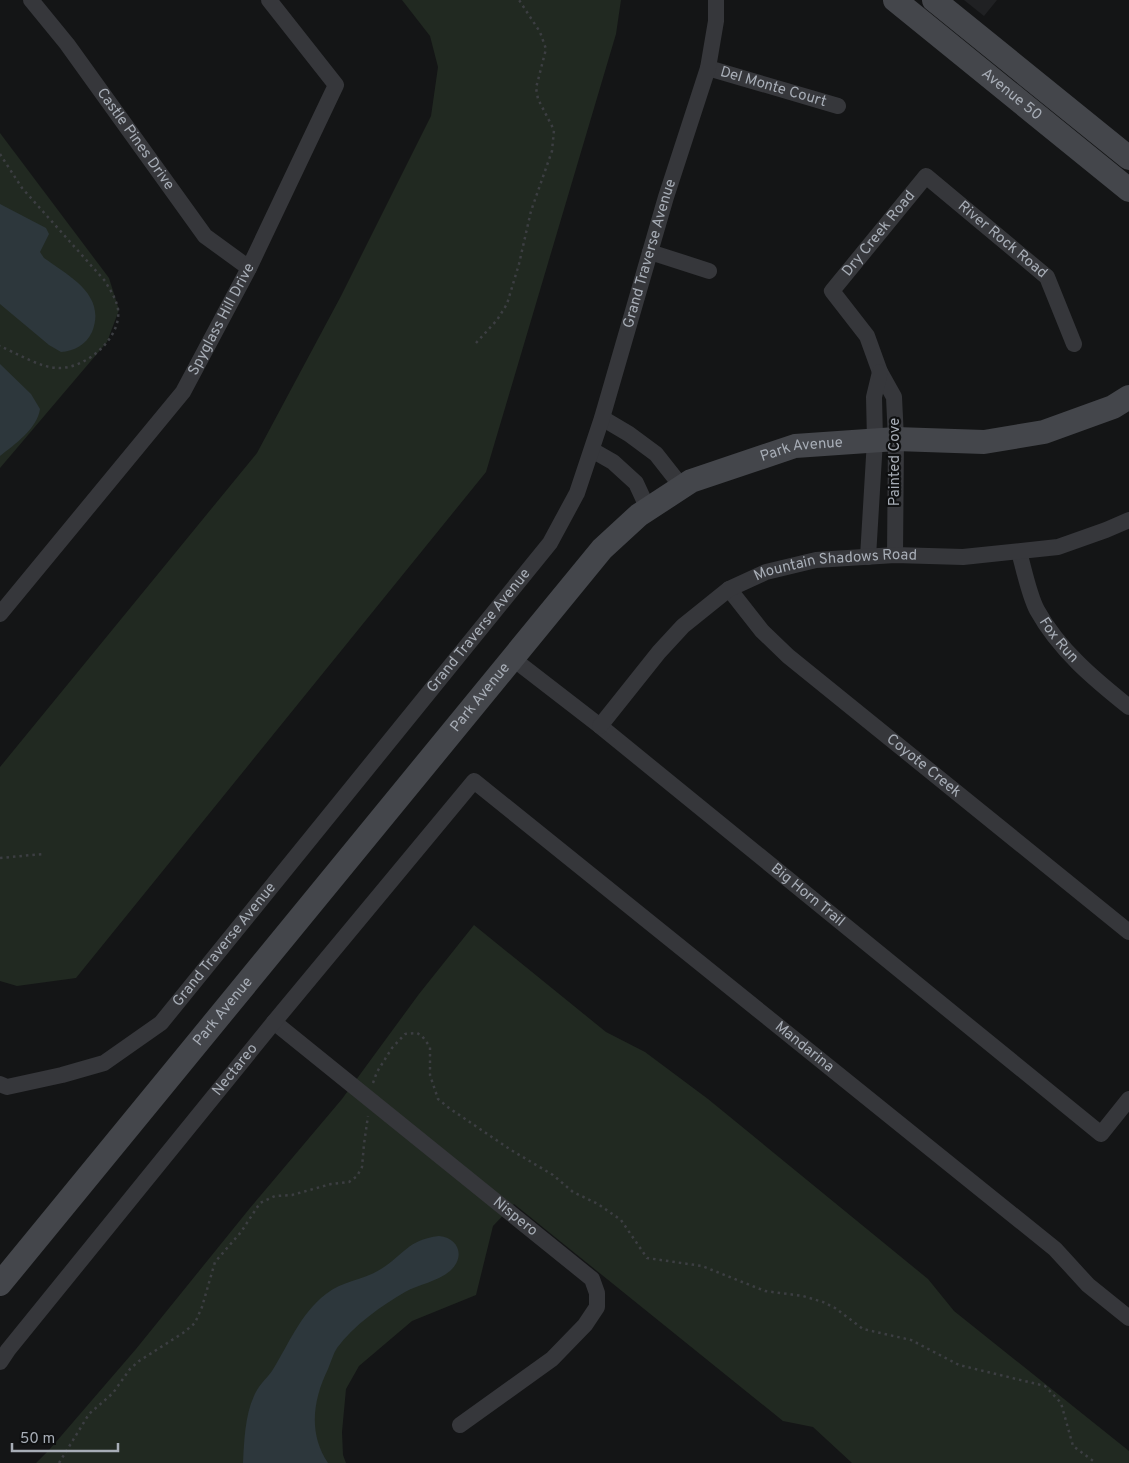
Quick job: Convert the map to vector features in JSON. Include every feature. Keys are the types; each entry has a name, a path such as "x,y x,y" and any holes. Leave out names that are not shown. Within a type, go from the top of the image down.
{"street":[{"name":"Castle Pines Drive","path":"31,0 67,44 205,236 249,268"},
{"name":"Spyglass Hill Drive","path":"0,614 183,392 249,268 336,85 269,0"},
{"name":"Grand Traverse Avenue","path":"2,1089 104,1063 161,1023 550,543 577,493 602,418 666,197 708,68 716,21 716,0"},
{"name":"Avenue 50","path":"895,0 1129,190"},
{"name":"Avenue 50","path":"934,0 1129,158"},
{"name":"Del Monte Court","path":"708,68 838,106"},
{"name":"Dry Creek Road","path":"832,292 926,176"},
{"name":"River Rock Road","path":"926,176 1047,277 1074,344"},
{"path":"650,252 709,271"},
{"name":"Painted Cove","path":"832,292 867,336 880,372 894,397 885,440 868,557"},
{"name":"Park Avenue","path":"0,1284 602,549 639,515 691,480 795,446 885,440 984,442 1044,432 1113,406 1129,397"},
{"path":"602,418 656,454 682,487"},
{"name":"Painted Cove","path":"885,440 895,555"},
{"path":"592,450 613,462 636,483 648,509"},
{"name":"Mountain Shadows Road","path":"600,726 659,652 683,626 729,589 766,572 816,560 895,555 963,557 1058,547 1129,520"},
{"name":"Fox Run","path":"1019,552 1037,609 1060,645 1089,675 1129,708"},
{"name":"Coyote Creek","path":"729,589 762,631 788,656 1129,932"},
{"name":"Big Horn Trail","path":"512,658 600,726 1101,1134 1129,1099"},
{"name":"Nectareo","path":"0,1362 274,1022 474,781"},
{"name":"Mandarina","path":"474,781 1055,1249 1088,1285 1129,1318"},
{"name":"Nispero","path":"274,1022 592,1279 597,1293 597,1307 584,1325 552,1359 460,1425"}],"path":[{"path":"476,343 498,320 507,304 519,264 530,211 552,151 554,130 538,99 536,88 546,49 540,32 520,0"},
{"path":"0,154 22,188 104,281 114,297 118,309 118,322 114,332 96,353 79,364 58,368 48,366 0,346"},
{"path":"0,858 42,854"},
{"path":"59,1463 89,1414 114,1393 130,1369 139,1361 184,1333 195,1323 202,1307 215,1262 241,1232 260,1203 275,1196 292,1195 331,1184 349,1182 357,1176 362,1167 372,1084 377,1072 392,1048 405,1034 417,1033 422,1036 430,1047 430,1076 438,1098 449,1108 511,1150 553,1175 574,1192 598,1204 621,1220 647,1258 702,1266 765,1291 803,1296 823,1302 835,1308 863,1329 911,1340 959,1365 1045,1386 1061,1403 1073,1446 1096,1463"}],"shaded area":[{"path":"402,0 621,0 616,34 486,472 76,978 17,986 0,981 0,767 257,453 341,296 431,116 438,67 430,36"},
{"path":"964,0 997,0 984,16"},
{"path":"0,133 109,278 119,310 107,342 0,468"},
{"path":"0,204 46,228 49,234 40,252 44,258 83,288 90,297 94,307 95,319 92,332 79,346 61,352 49,345 0,304"},
{"path":"0,364 31,394 40,409 35,423 30,429 0,456"},
{"path":"474,925 606,1032 645,1052 708,1099 928,1279 954,1311 1129,1451 1129,1463 852,1463 813,1427 783,1421 514,1204 493,1226 476,1295 412,1321 359,1366 346,1389 342,1432 343,1455 346,1463 36,1463 136,1349 250,1208 342,1099 419,994"},
{"path":"439,1236 452,1240 456,1245 459,1255 455,1266 445,1275 405,1292 377,1310 351,1332 334,1353 319,1393 315,1416 317,1440 328,1463 243,1463 247,1420 254,1396 272,1371 309,1311 332,1290 374,1273 413,1244"}]}
